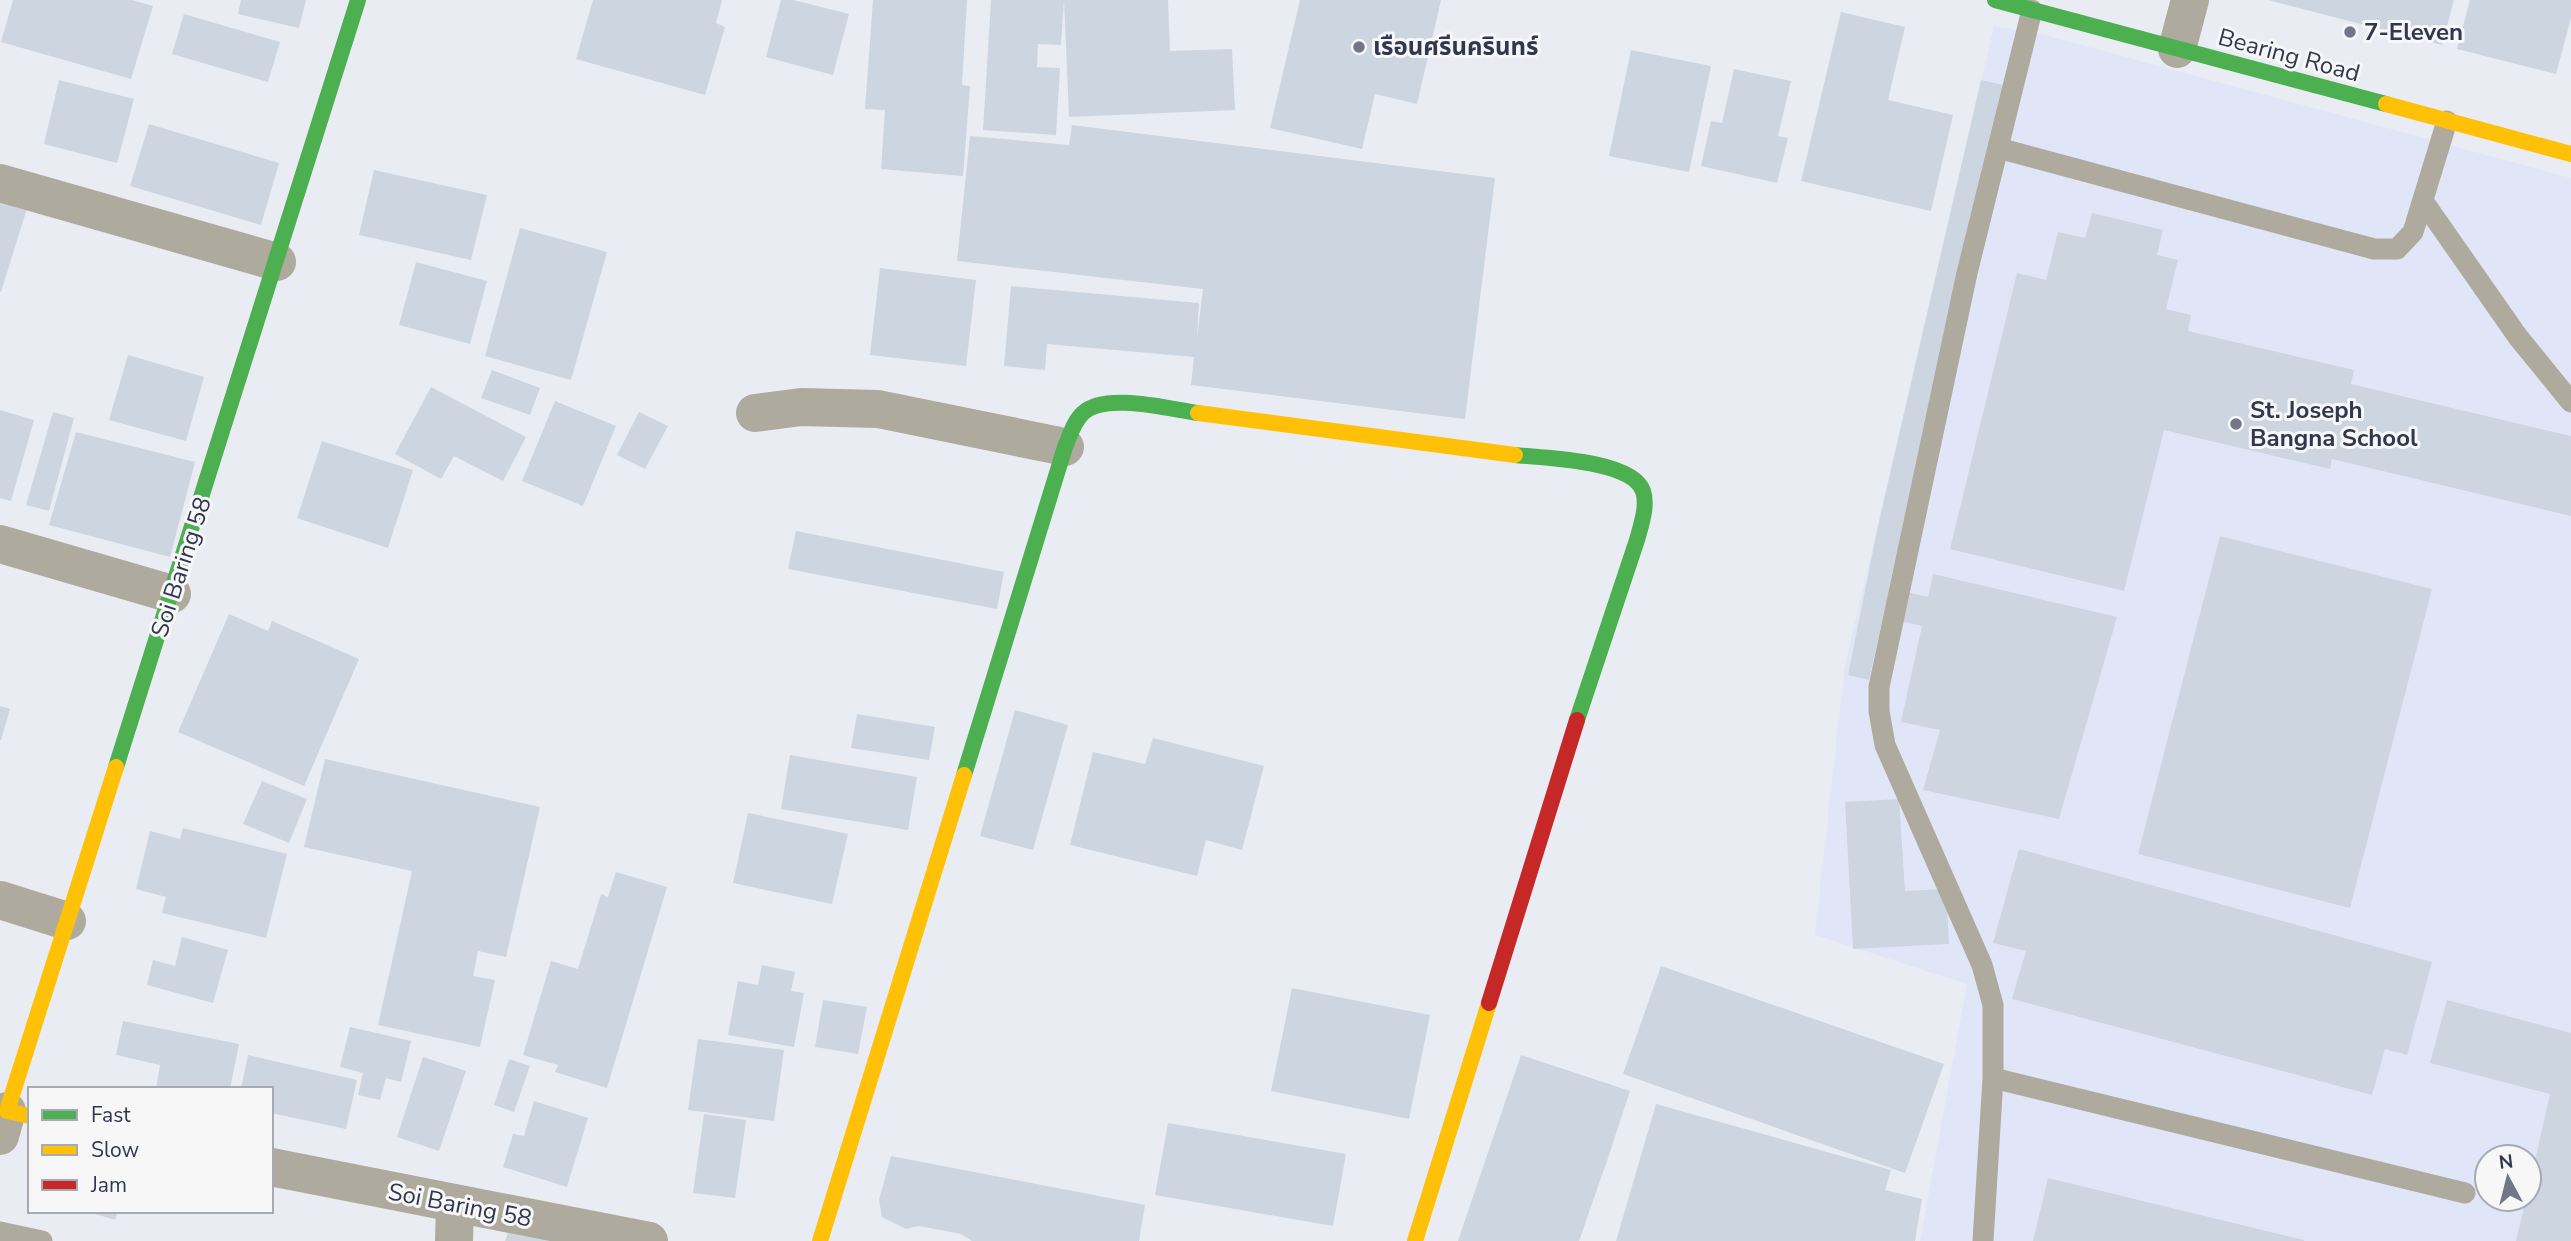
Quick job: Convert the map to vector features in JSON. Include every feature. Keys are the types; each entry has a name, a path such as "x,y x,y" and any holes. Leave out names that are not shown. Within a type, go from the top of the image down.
{"street":[{"name":"Soi Baring 58","path":"12,1121 67,921 358,0"},
{"name":"Bearing Road","path":"1995,0 2571,154"},
{"path":"2177,49 2190,0"},
{"path":"0,183 277,262"},
{"path":"820,1241 1065,447 1074,422 1085,409 1102,402 1123,402 1609,467 1633,477 1642,489 1643,508 1637,540 1583,700 1415,1241"},
{"path":"755,413 801,407 878,409 1065,447"},
{"path":"0,544 172,594"},
{"path":"0,900 67,921"},
{"name":"Soi Baring 58","path":"273,1168 454,1223 649,1241"}],"lane":[{"path":"1983,1241 1993,1078 1993,1005 1982,965 1885,745 1878,711 1879,687 1967,272 2032,10"},
{"path":"1998,148 2374,249 2398,249 2413,232 2447,121"},
{"path":"2423,201 2518,337 2571,402"},
{"path":"1993,1078 2465,1193"},
{"path":"0,1232 42,1241"}],"shaded area":[{"name":"St. Joseph Bangna School","path":"1994,26 2045,35 2571,178 2571,1241 1920,1241 1967,984 1815,935 1844,670"}],"building":[{"path":"13,0 132,0 153,6 131,79 1,42"},
{"path":"241,0 306,0 299,28 238,14"},
{"path":"593,0 722,0 716,23 725,27 705,95 576,59"},
{"path":"781,0 793,0 849,14 833,75 766,57"},
{"path":"873,0 967,0 962,85 970,86 963,176 881,169 885,110 865,109"},
{"path":"991,0 1064,0 1061,45 1038,44 1037,67 1060,68 1056,135 983,130"},
{"path":"1064,0 1168,0 1170,51 1232,49 1235,110 1069,117"},
{"name":"เรือนศรีนครินทร์","path":"1300,0 1441,0 1417,104 1375,94 1362,149 1270,128"},
{"path":"2268,0 2454,0 2442,45"},
{"path":"2470,0 2571,0 2571,18 2556,74 2457,49"},
{"path":"1841,12 1905,27 1888,100 1953,115 1931,211 1801,181"},
{"path":"184,14 280,42 268,82 172,54"},
{"path":"1631,50 1711,66 1689,172 1609,156"},
{"path":"1734,69 1791,81 1778,136 1788,138 1777,183 1701,166 1711,121 1722,123"},
{"path":"59,80 134,99 117,163 44,144"},
{"path":"1981,80 2003,85 1889,588 1928,597 1933,574 2117,617 2059,819 1923,790 1940,730 1901,722 1922,626 1883,617 1869,680 1848,675 1878,526"},
{"path":"149,124 279,163 261,225 130,186"},
{"path":"1072,125 1495,178 1465,419 1191,385 1194,357 1047,344 1045,370 1004,366 1011,286 1199,303 1197,339 1203,289 957,261 970,136 1069,145"},
{"path":"374,170 487,195 471,260 359,235"},
{"path":"0,193 29,202 1,292 0,292"},
{"path":"2092,213 2163,230 2157,255 2178,260 2166,309 2191,315 2188,331 2354,370 2351,384 2571,436 2571,516 2332,459 2330,469 2164,430 2124,591 1950,549 2017,273 2046,280 2058,232 2085,238"},
{"path":"520,228 607,252 571,380 485,356"},
{"path":"416,262 487,281 470,344 399,325"},
{"path":"880,268 976,280 966,366 870,355"},
{"path":"128,355 204,377 186,441 109,420"},
{"path":"492,370 540,388 530,415 481,398"},
{"path":"431,387 526,437 503,481 454,456 441,479 395,454"},
{"path":"555,401 616,426 583,506 522,481"},
{"path":"0,410 34,420 11,501 0,498"},
{"path":"53,412 74,418 49,511 26,505"},
{"path":"639,412 668,426 645,469 617,455"},
{"path":"76,432 195,462 170,557 49,525"},
{"path":"322,441 413,470 388,548 297,518"},
{"path":"796,531 1004,572 997,609 788,569"},
{"path":"2220,536 2432,589 2350,908 2138,854"},
{"path":"229,614 268,631 272,621 359,659 304,786 178,732"},
{"path":"0,706 10,709 1,740 0,740"},
{"path":"1015,710 1068,725 1033,850 980,836"},
{"path":"857,714 935,727 929,760 851,748"},
{"path":"1153,738 1264,766 1242,850 1206,840 1197,876 1070,845 1093,752 1145,764"},
{"path":"790,755 917,777 908,830 781,809"},
{"path":"325,759 540,807 506,957 478,951 473,976 495,980 480,1047 378,1025 412,871 304,847"},
{"path":"262,781 307,799 289,843 243,824"},
{"path":"1899,799 1905,891 1946,889 1949,944 1853,949 1845,802"},
{"path":"748,813 848,834 832,904 733,883"},
{"path":"183,828 287,854 266,938 162,913 166,897 136,889 150,831 180,839"},
{"path":"2019,849 2432,962 2407,1055 2385,1049 2372,1095 2012,999 2026,951 1993,943"},
{"path":"616,872 667,887 607,1088 555,1072 558,1065 523,1055 551,961 578,969 601,894 608,897"},
{"path":"182,937 228,950 213,1003 147,985 153,960 175,966"},
{"path":"762,965 795,972 791,991 804,993 794,1047 728,1035 738,981 758,985"},
{"path":"1661,966 1944,1064 1905,1173 1623,1074"},
{"path":"1292,988 1430,1015 1409,1119 1271,1091"},
{"path":"823,1000 867,1007 858,1054 815,1047"},
{"path":"2447,1000 2571,1033 2571,1241 2516,1241 2523,1213 2543,1213 2543,1143 2539,1143 2550,1094 2430,1063"},
{"path":"123,1021 239,1044 230,1087 156,1087 160,1065 116,1055"},
{"path":"350,1027 411,1041 401,1082 386,1078 380,1100 358,1095 363,1073 340,1067"},
{"path":"698,1039 784,1050 774,1121 688,1110"},
{"path":"248,1055 357,1080 346,1129 273,1113 273,1087 241,1087"},
{"path":"1521,1055 1630,1091 1609,1155 1579,1241 1458,1241"},
{"path":"423,1057 466,1071 439,1151 397,1137"},
{"path":"509,1059 530,1066 514,1112 494,1105"},
{"path":"534,1101 588,1118 567,1187 503,1167 513,1134 524,1136"},
{"path":"1656,1104 1891,1170 1885,1190 1922,1199 1915,1241 1616,1241"},
{"path":"704,1114 746,1120 735,1198 693,1193"},
{"path":"1168,1123 1346,1154 1333,1226 1155,1195"},
{"path":"891,1156 1145,1205 1139,1241 972,1241 961,1234 919,1226 906,1229 882,1217 879,1200"},
{"path":"2048,1178 2304,1240 2304,1241 2033,1241"},
{"path":"92,1213 117,1213 115,1220"},
{"path":"510,1227 555,1241 505,1241"}],"traffic: fast":[{"path":"116,767 358,0"},
{"path":"1995,0 2386,104"},
{"path":"964,775 1065,447 1077,420 1093,407 1121,403 1198,413"},
{"path":"1515,455 1586,462 1605,467 1636,481 1643,491 1644,509 1637,540 1577,720"}],"traffic: slow":[{"path":"2386,104 2571,154"},
{"path":"1198,413 1515,455"},
{"path":"28,1116 7,1111 116,767"},
{"path":"820,1241 964,775"},
{"path":"1415,1241 1489,1003"}],"traffic: jam":[{"path":"1489,1003 1577,720"}],"place":[{"name":"7-Eleven","path":"2350,32"},
{"name":"เรือนศรีนครินทร์","path":"1359,47"},
{"name":"St. Joseph Bangna School","path":"2236,424"}]}
